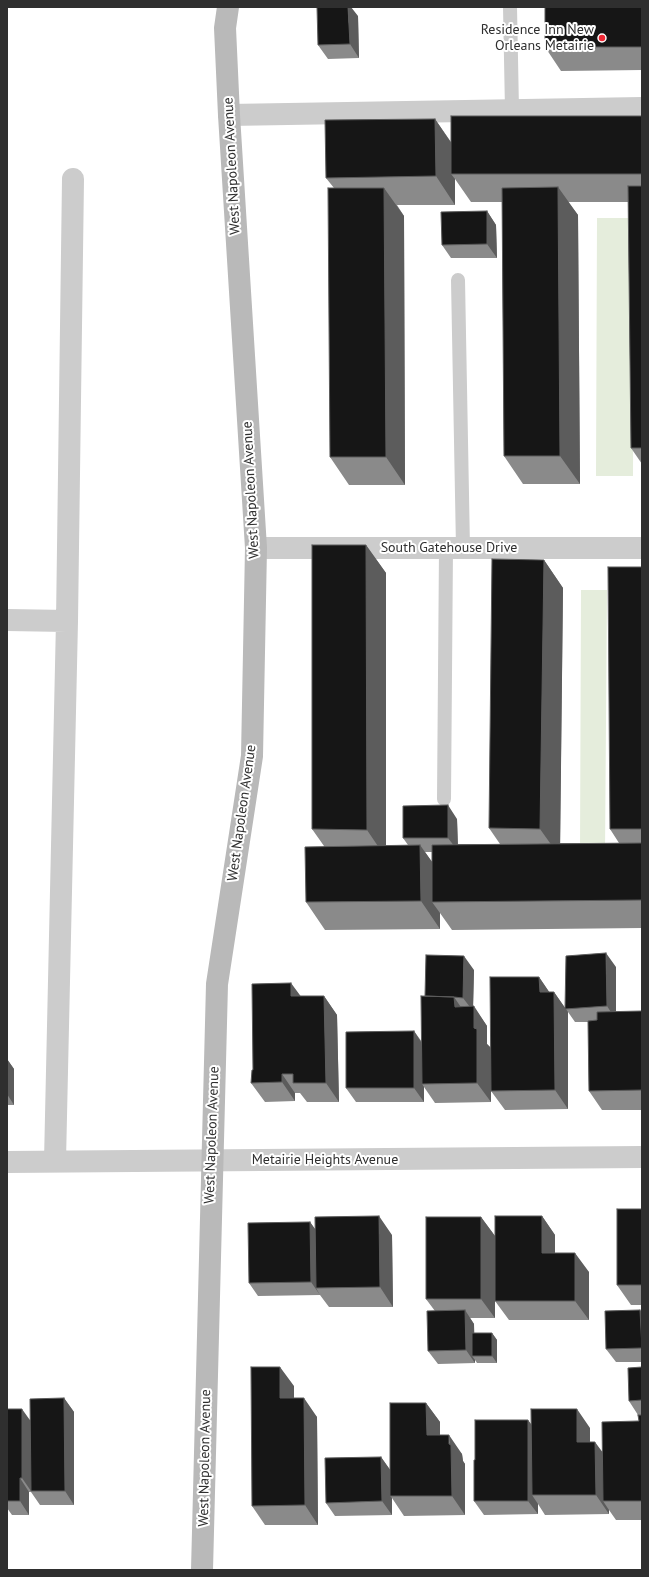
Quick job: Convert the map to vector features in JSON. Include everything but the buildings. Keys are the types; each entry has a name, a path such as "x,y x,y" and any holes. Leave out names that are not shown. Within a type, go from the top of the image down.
{"street":[{"name":"West Napoleon Avenue","path":"202,1570 211,1160 217,984 252,756 256,548 229,115 225,28 228,7"},
{"path":"229,115 642,108"},
{"path":"55,1161 67,621 73,180"},
{"name":"South Gatehouse Drive","path":"256,548 642,548"},
{"path":"7,620 67,621"},
{"name":"Metairie Heights Avenue","path":"7,1162 642,1157"}],"lane":[{"path":"510,7 512,110"},
{"path":"444,799 454,548 458,280"}],"green space":[{"path":"597,218 634,218 633,476 596,476"},
{"path":"581,590 607,590 605,853 580,853"}],"place":[{"name":"Residence Inn New Orleans Metairie","path":"602,38"}]}
